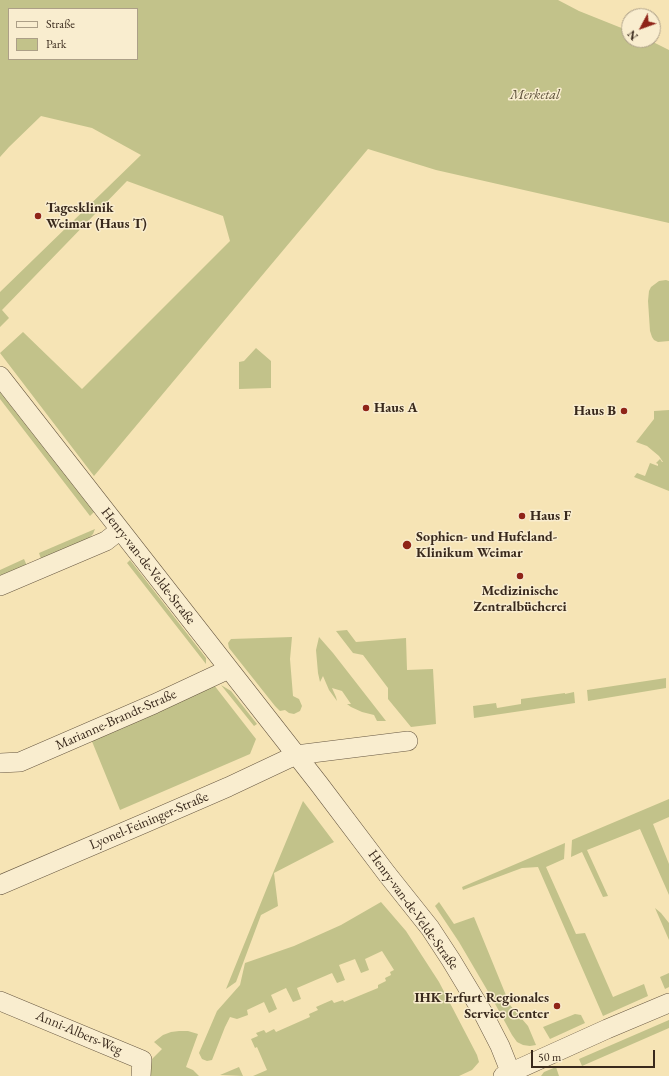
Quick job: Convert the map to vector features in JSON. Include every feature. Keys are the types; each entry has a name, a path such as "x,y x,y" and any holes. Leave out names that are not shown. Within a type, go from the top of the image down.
{"street":[{"name":"Henry-van-de-Velde-Straße","path":"0,376 430,928 483,1013 500,1046 509,1075"},
{"path":"0,586 106,541 120,530"},
{"name":"Marianne-Brandt-Straße","path":"0,763 20,762 154,704 229,669"},
{"path":"296,755 408,741"},
{"name":"Lyonel-Feininger-Straße","path":"0,885 228,787 296,755"},
{"name":"Anni-Albers-Weg","path":"0,1001 142,1060 141,1076"},
{"path":"509,1075 601,1032 669,1003"}],"green space":[{"name":"Merketal","path":"0,0 558,0 579,11 621,28 621,48 661,48 661,46 669,50 669,223 436,170 368,149 94,476 0,353 23,332 82,389 230,241 223,216 127,181 2,310 9,318 0,327 0,292 141,155 92,128 41,116 0,157"},
{"path":"659,281 669,281 669,341 658,342 654,340 650,331 648,301 649,291 651,287"},
{"path":"256,348 271,361 271,388 239,389 239,362 244,361"},
{"path":"0,392 94,512 90,516 0,399"},
{"path":"669,410 669,491 634,477 637,473 645,476 650,463 658,466 656,463 660,459 663,462 659,456 647,446 636,442 654,419 654,411"},
{"path":"95,529 93,534 88,539 41,559 39,553"},
{"path":"24,559 27,566 0,577 0,570"},
{"path":"130,560 206,658 206,664 127,563"},
{"path":"347,630 356,642 406,638 407,670 433,669 436,724 411,727 388,699 388,688 363,655 353,653 336,631"},
{"path":"292,637 290,659 293,696 299,699 302,706 300,711 294,714 285,710 280,711 275,706 229,648 228,643 231,639"},
{"path":"319,637 386,721 377,721 374,715 351,707 347,704 351,704 342,691 332,688 337,701 329,690 323,676 320,682 316,650"},
{"path":"666,678 666,688 588,701 587,690"},
{"path":"214,685 256,739 250,754 120,810 91,739"},
{"path":"221,685 231,691 257,724 254,726"},
{"path":"574,692 575,703 474,718 473,706 496,703 497,708 521,704 521,699"},
{"path":"669,799 669,817 653,824 669,864 669,895 640,829 587,850 608,896 603,897 582,852 571,857 572,840"},
{"path":"303,801 334,842 274,873 278,906 261,915 236,982 226,989 273,873"},
{"path":"565,843 564,859 546,867 576,934 585,933 613,997 644,984 648,996 603,1016 538,867 522,868 463,890 462,887"},
{"path":"381,902 406,931 439,982 477,1055 479,1062 472,1070 459,1076 253,1076 267,1070 257,1047 255,1048 251,1039 258,1036 256,1033 264,1030 266,1033 274,1029 276,1032 310,1017 309,1014 318,1010 316,1007 325,1003 332,1000 334,1003 343,1000 344,1002 378,988 378,985 386,981 385,978 391,975 390,972 394,970 382,951 365,959 369,970 361,973 355,959 339,965 345,980 337,983 332,973 297,988 301,999 293,1002 286,988 271,995 277,1009 269,1013 264,1002 247,1010 248,1015 237,1019 230,1017 212,1060 207,1061 202,1059 199,1053 217,1011 240,985 245,963 294,946 341,925"},
{"path":"439,902 454,924 474,917 510,1005 528,1026 536,1045 523,1045 517,1042 512,1035 459,942 435,906"},
{"path":"655,908 669,923 669,940"},
{"path":"669,973 669,987 665,989 660,977"},
{"path":"575,1014 581,1015 585,1023 550,1039 543,1027"},
{"path":"669,1020 669,1028 582,1066 579,1059"},
{"path":"179,1031 188,1031 198,1034 186,1067 193,1070 199,1076 145,1076 148,1063 162,1049 154,1042 163,1035"},
{"path":"239,1067 243,1076 220,1075"},
{"path":"556,1067 559,1076 541,1076 544,1072"}],"place":[{"name":"Tagesklinik Weimar (Haus T)","path":"38,216"},
{"name":"Haus A","path":"366,408"},
{"name":"Haus B","path":"624,411"},
{"name":"Haus F","path":"522,516"},
{"name":"Sophien- und Hufeland- Klinikum Weimar","path":"407,545"},
{"name":"Medizinische Zentralbücherei","path":"520,576"},
{"name":"IHK Erfurt Regionales Service Center","path":"557,1006"}]}
